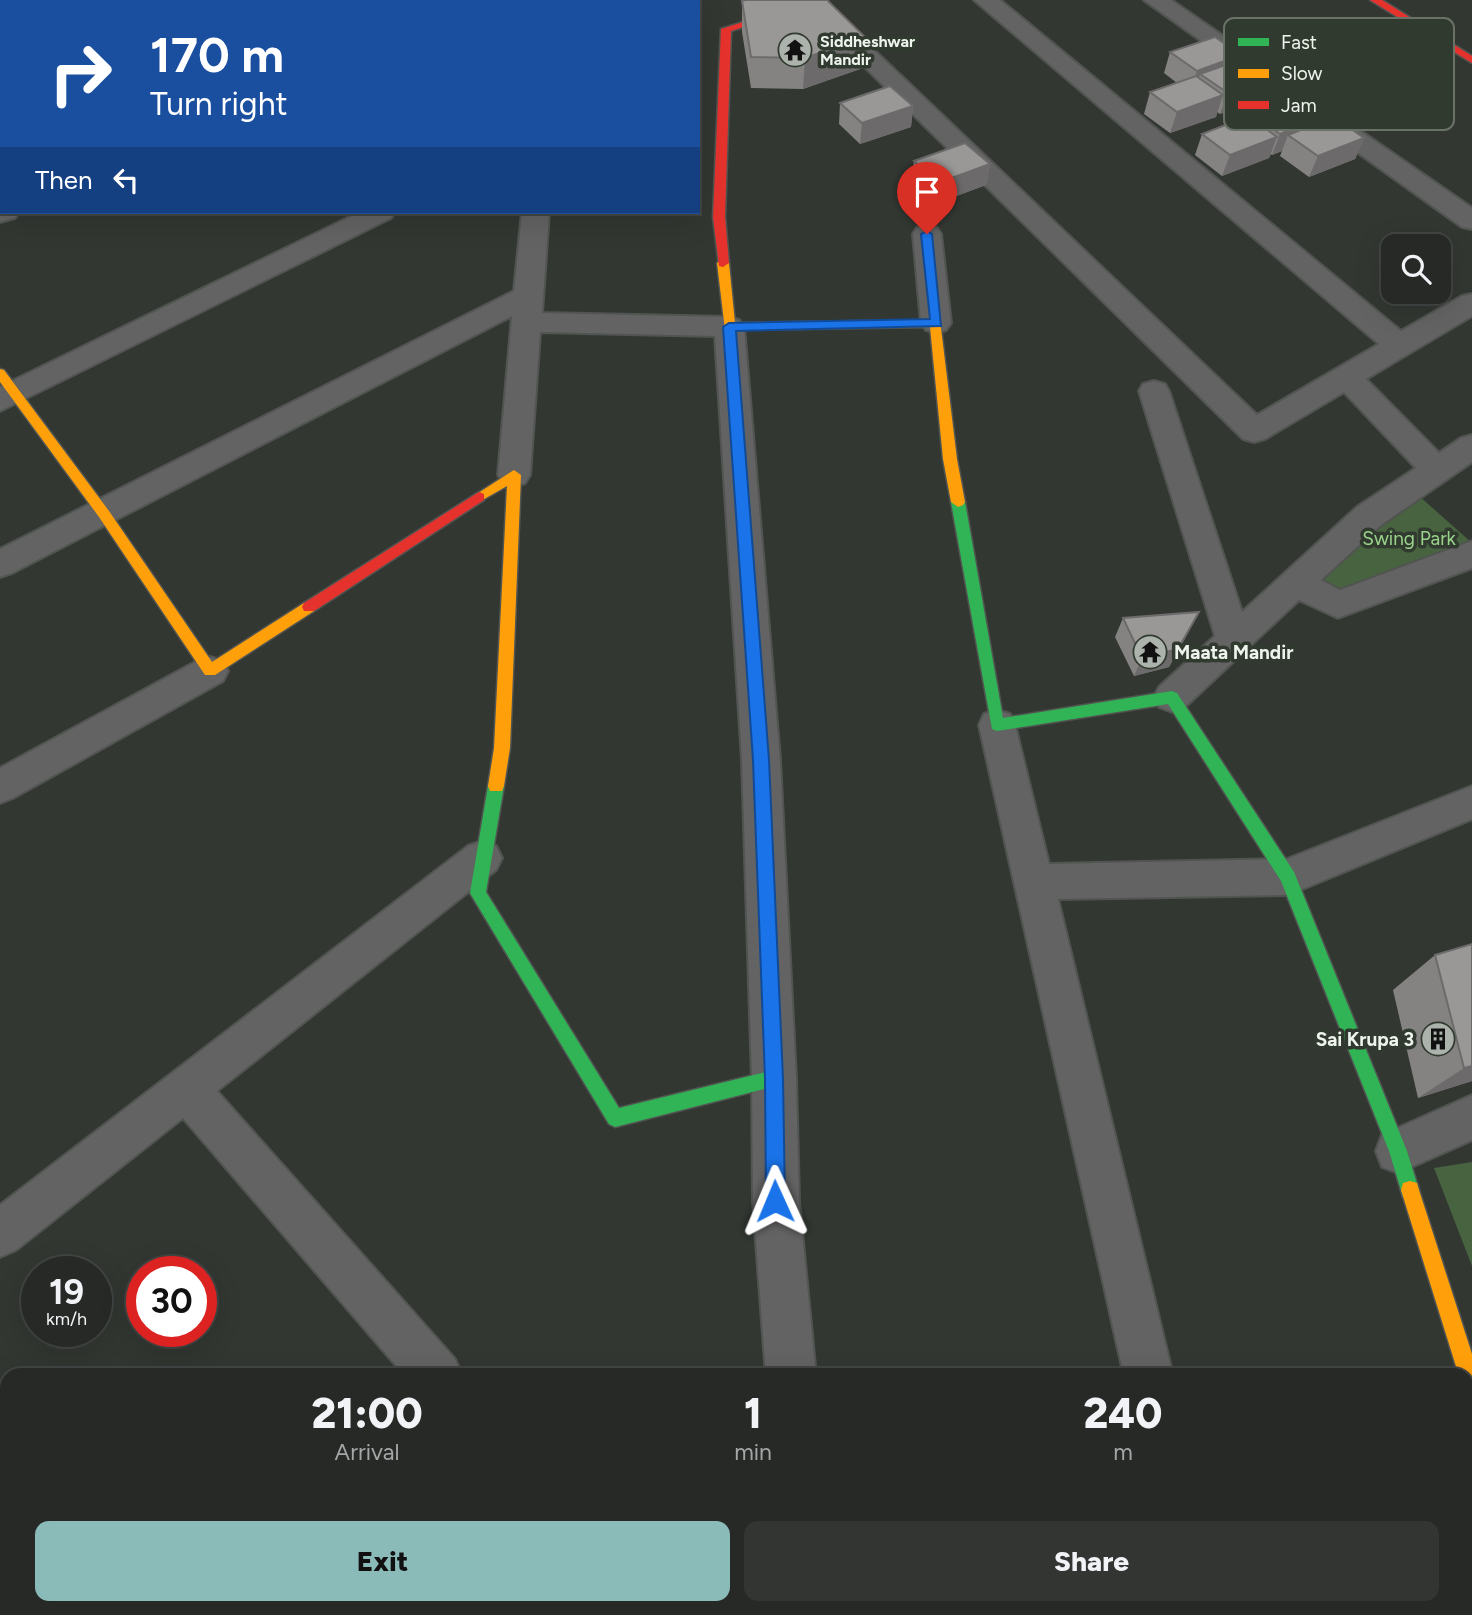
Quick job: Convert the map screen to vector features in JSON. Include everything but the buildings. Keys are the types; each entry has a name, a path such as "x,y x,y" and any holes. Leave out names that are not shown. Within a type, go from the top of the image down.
{"street":[{"path":"986,0 1400,346"},
{"path":"1156,0 1224,48"},
{"path":"1375,0 1404,18"},
{"path":"790,1368 775,1201 774,1079 761,760 719,218 726,29 818,2 1254,430 1472,303"},
{"path":"1454,49 1472,60"},
{"path":"1342,130 1472,221"},
{"path":"210,671 104,514 6,388 377,214"},
{"path":"536,214 514,475 502,748 478,893 615,1118 774,1079"},
{"path":"927,234 950,459 997,725 1147,1368"},
{"path":"0,565 527,309 729,327 936,323"},
{"path":"1347,377 1437,470"},
{"path":"1154,391 1234,641"},
{"path":"997,725 1172,697 1369,516 1472,446"},
{"path":"0,787 210,671 514,475"},
{"path":"1296,583 1338,605 1472,554"},
{"path":"1172,697 1288,877 1398,1151 1467,1368"},
{"path":"1033,882 1288,877 1472,802"},
{"path":"0,1234 482,858"},
{"path":"186,1089 431,1368"},
{"path":"1398,1151 1472,1116"}],"green space":[{"name":"Swing Park","path":"1410,488 1472,543 1338,605 1296,583"},
{"path":"1472,1162 1472,1266 1434,1168"}],"traffic: fast":[{"path":"958,502 997,725 1172,697 1288,877 1398,1151 1410,1190"},
{"path":"496,786 478,893 615,1118 774,1079"}],"traffic: slow":[{"path":"723,263 729,327 936,323 950,459 958,502"},
{"path":"0,373 104,514 210,671 309,607"},
{"path":"479,497 514,475 502,748 496,786"},
{"path":"1410,1190 1467,1368"}],"traffic: jam":[{"path":"723,263 719,217 726,29 823,0"},
{"path":"1375,0 1404,18"},
{"path":"1454,49 1472,60"},
{"path":"309,607 479,497"}],"place":[{"name":"Siddheshwar Mandir","path":"795,50"},
{"name":"Maata Mandir","path":"1150,652"},
{"name":"Sai Krupa 3","path":"1438,1039"}],"route":[{"path":"775,1201 774,1079 761,760 729,327 936,323 927,234"}]}
